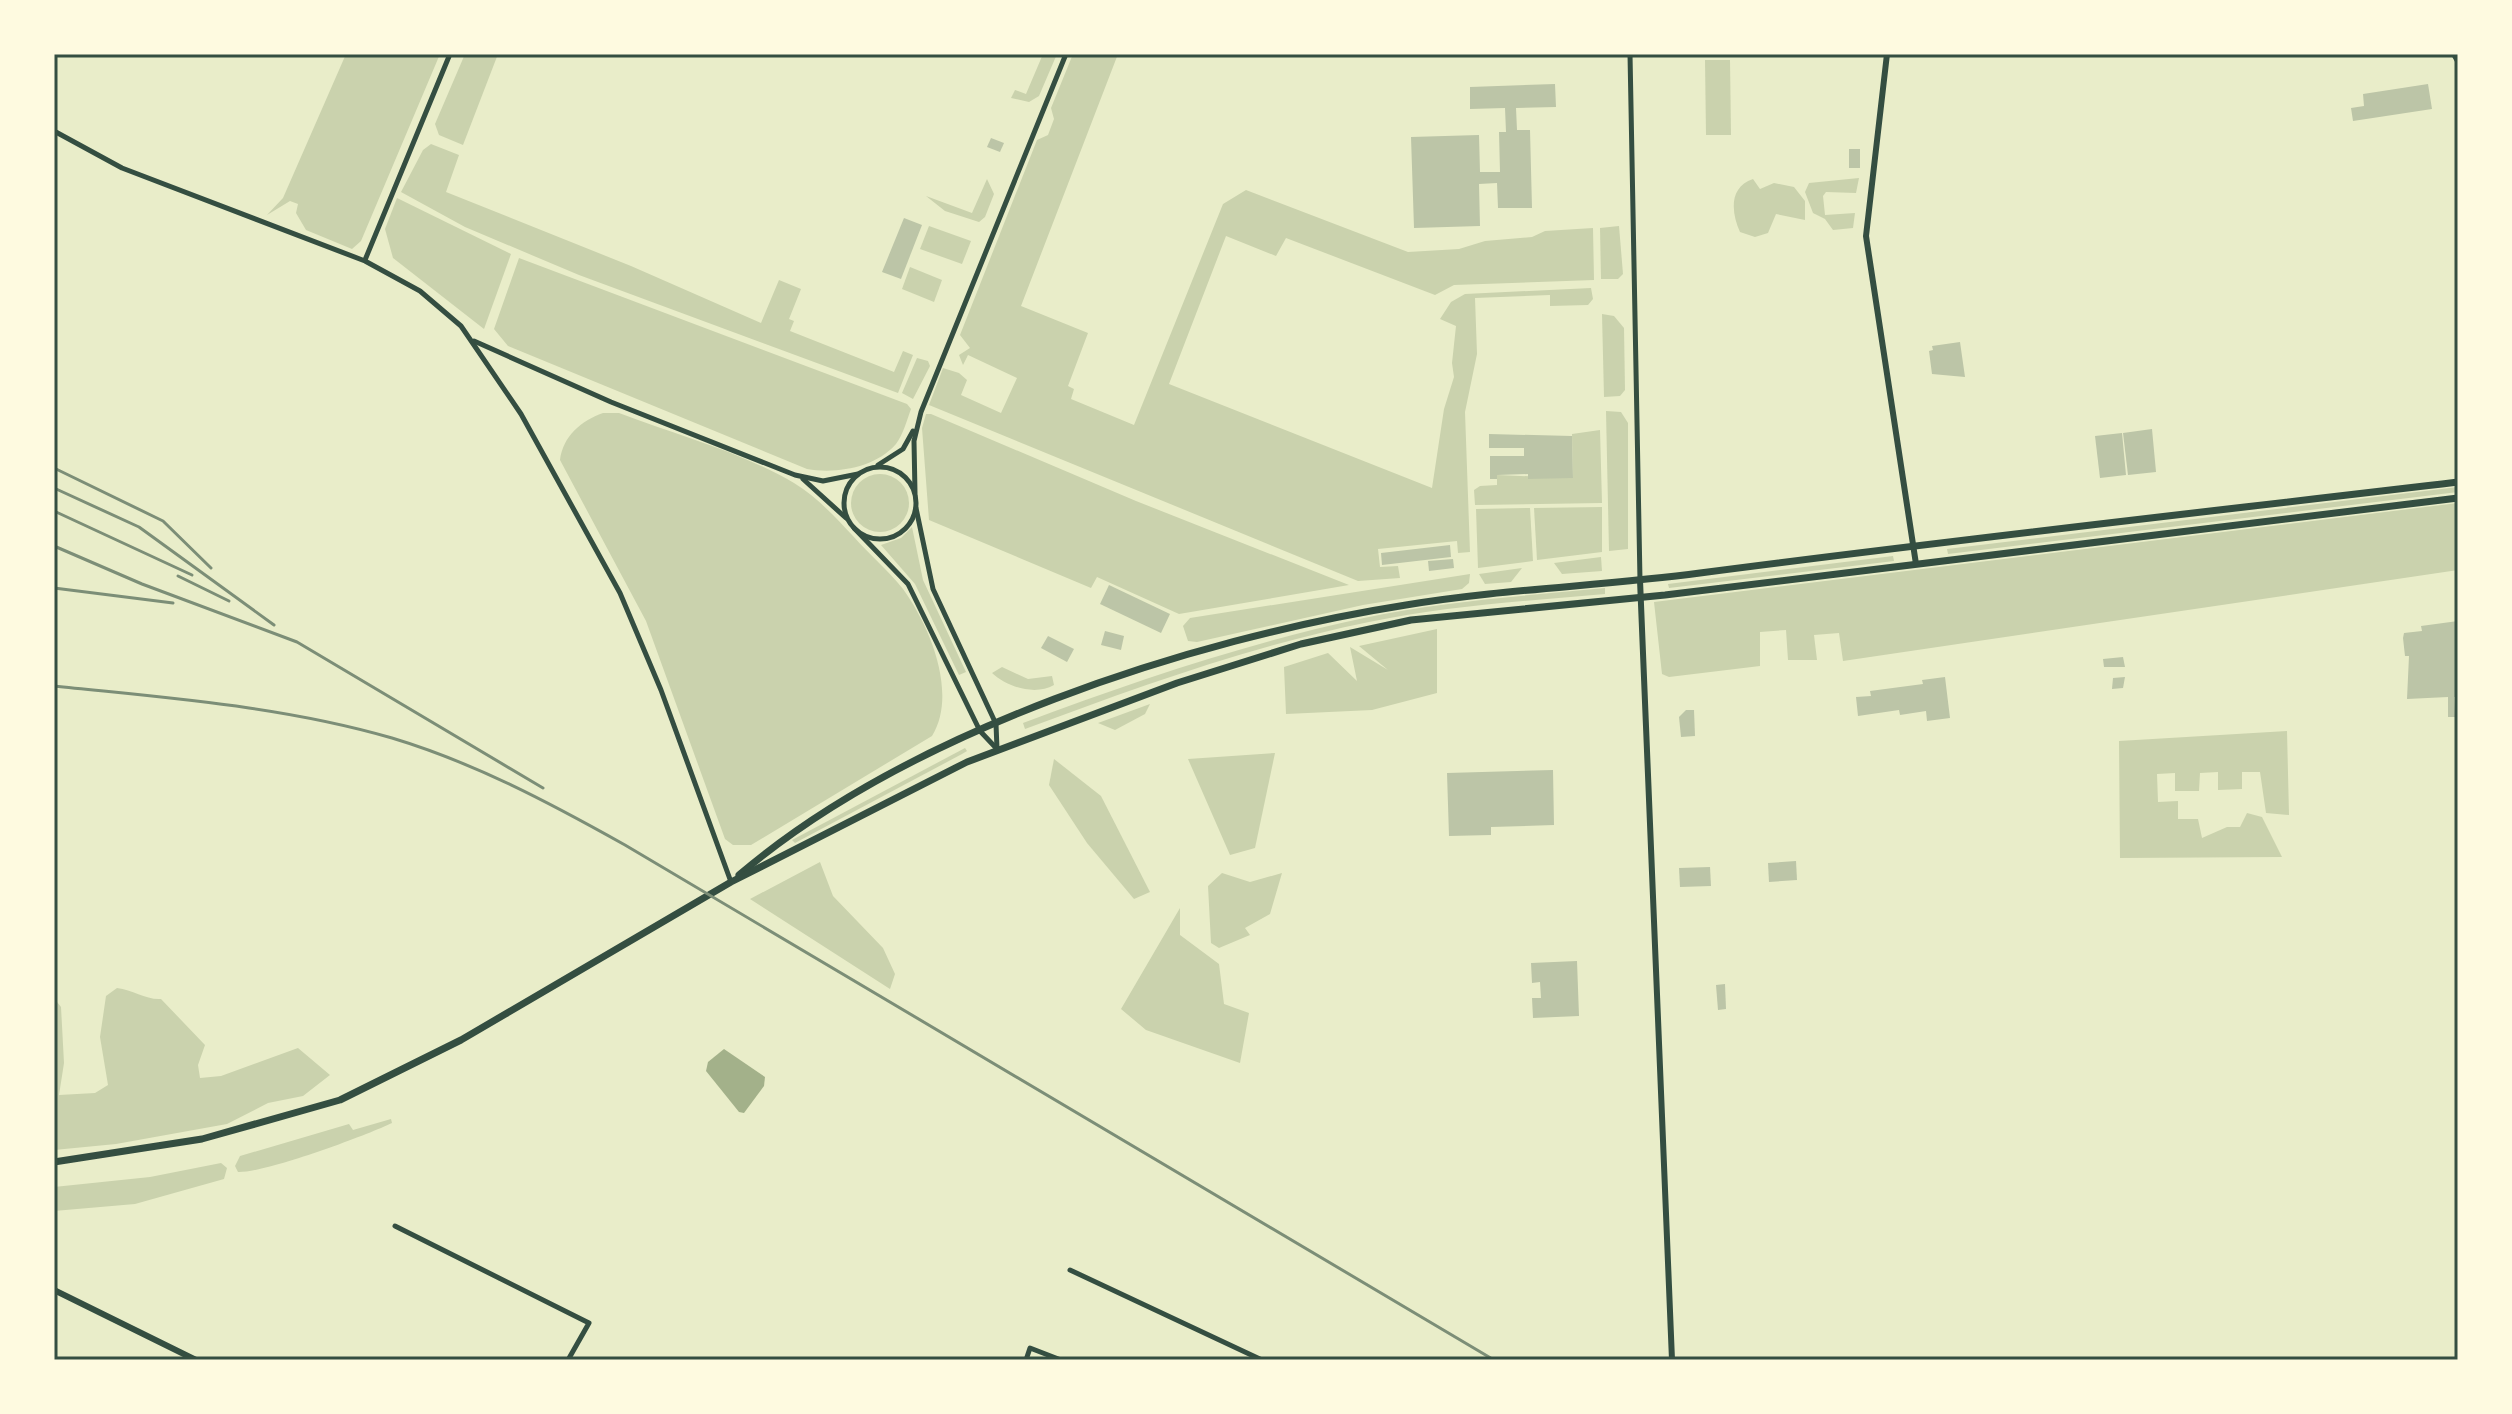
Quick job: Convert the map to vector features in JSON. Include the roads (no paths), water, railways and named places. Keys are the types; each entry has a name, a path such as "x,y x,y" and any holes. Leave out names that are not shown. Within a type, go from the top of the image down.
{"main road":[{"path":"731,882 807,822 929,754 996,724 1194,653 1365,612 1462,597 1640,580 2458,482"},
{"path":"54,1162 202,1139 340,1100 461,1040 731,882 997,749 1177,683 1368,628 1516,608 1641,598 2458,498"}],"street":[{"path":"365,261 450,54"},
{"path":"473,340 611,402 795,475 823,481 872,468 896,455 916,427 1066,54"},
{"path":"1630,54 1640,580 1672,1360"},
{"path":"1887,54 1866,236 1916,564"},
{"path":"2454,54 2458,61"},
{"path":"54,131 122,168 365,261 435,301 473,340 521,414 635,625 731,882"},
{"path":"916,427 915,493 922,548 933,589 996,724 997,749"},
{"path":"872,468 898,471 909,481 915,493"},
{"path":"849,522 844,498 858,474"},
{"path":"795,475 849,522 900,575 916,597 980,731 997,749"},
{"path":"854,528 875,539 889,538 911,522 916,508"},
{"path":"395,1226 589,1323 568,1360"},
{"path":"1070,1270 1262,1360"},
{"path":"54,1290 196,1360"},
{"path":"1026,1360 1030,1348 1061,1360"}],"railway":[{"path":"54,468 163,521 211,568"},
{"path":"54,488 139,527 274,625"},
{"path":"54,511 192,575"},
{"path":"54,546 142,584 297,642 543,788"},
{"path":"178,576 229,601"},
{"path":"54,588 173,603"},
{"path":"54,686 224,704 351,727 423,748 512,785 625,845 1494,1360"}]}
